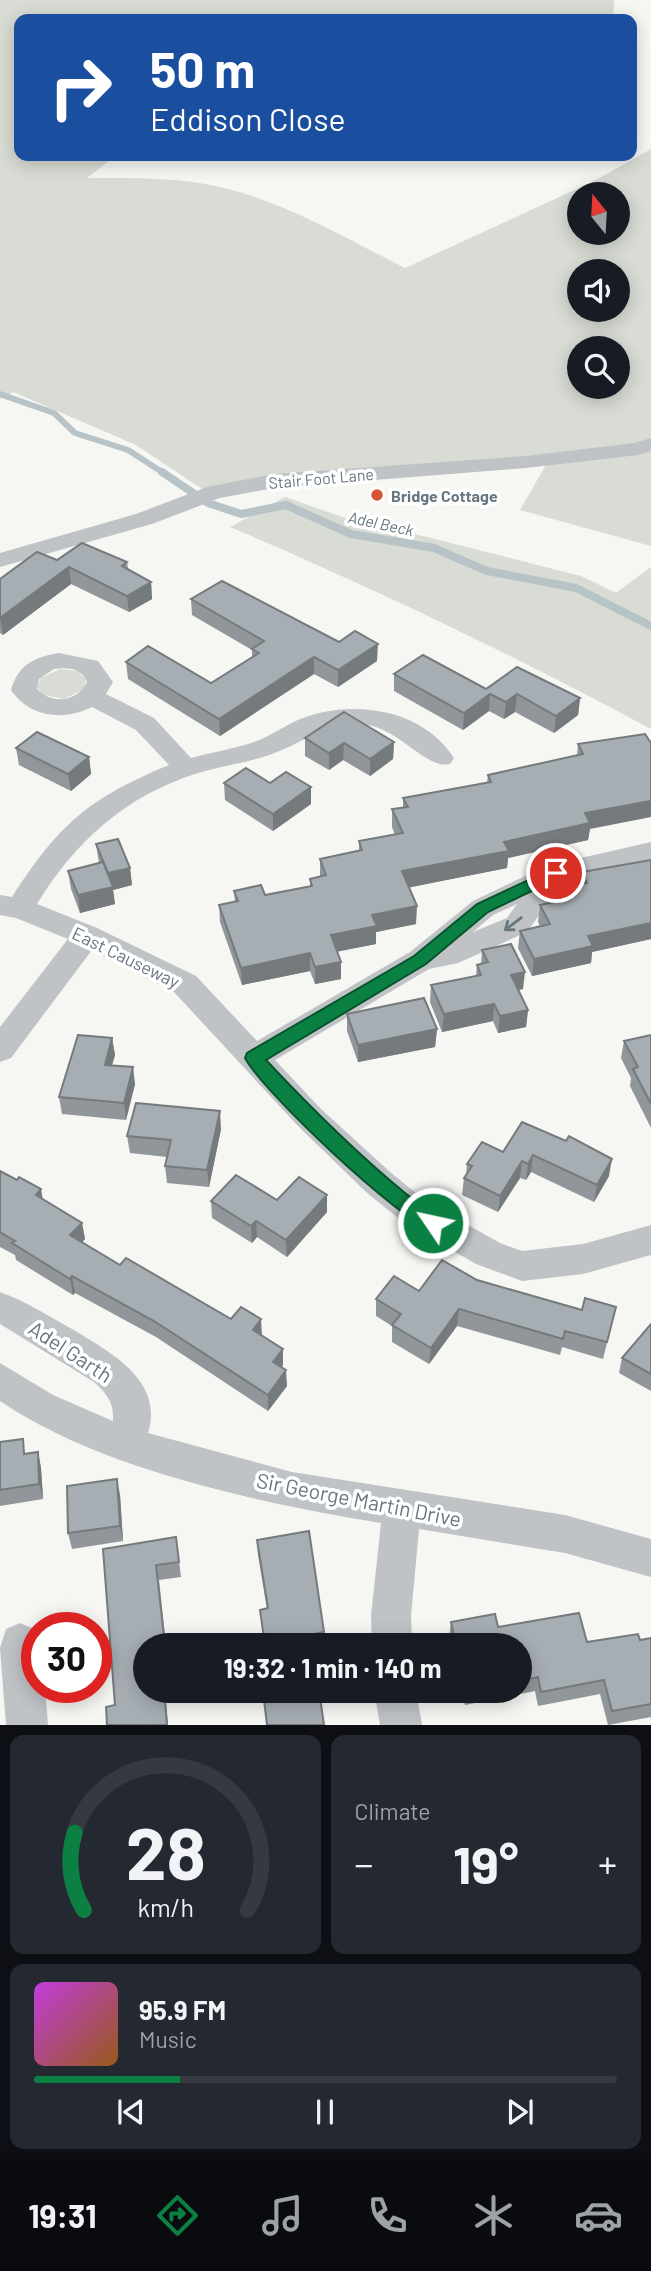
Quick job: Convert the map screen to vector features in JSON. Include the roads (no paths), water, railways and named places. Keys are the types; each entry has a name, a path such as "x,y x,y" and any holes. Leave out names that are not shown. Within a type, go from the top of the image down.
{"street":[{"name":"Stair Foot Lane","path":"0,560 184,505 215,492 274,481 526,462 638,449 651,444"},
{"path":"92,697 140,720 162,736 185,768"},
{"path":"10,906 69,838 98,814 128,795 185,768 263,748 315,722 352,715 383,718 426,741 441,758"},
{"path":"254,1058 420,960 448,955 517,925 556,873 651,852"},
{"name":"East Causeway","path":"10,906 87,935 185,984 309,1117 396,1197 415,1212 488,1254 522,1266 583,1259 651,1240"},
{"path":"0,1051 87,935"},
{"name":"Adel Garth","path":"0,1307 107,1369 123,1386 133,1406 134,1425 125,1444"},
{"name":"Sir George Martin Drive","path":"0,1380 40,1407 125,1444 292,1490 402,1510 565,1534 651,1558"},
{"path":"392,1633 402,1510"},
{"path":"20,1643 27,1725"},
{"path":"397,1703 401,1725"}],"waterway":[{"name":"Adel Beck","path":"0,394 54,413 75,433 128,450 164,473"},
{"name":"Adel Beck","path":"164,473 208,503 241,514 286,505 351,534 434,548 487,571 576,588 651,626"}],"place":[{"name":"Bridge Cottage","path":"377,495"}]}
